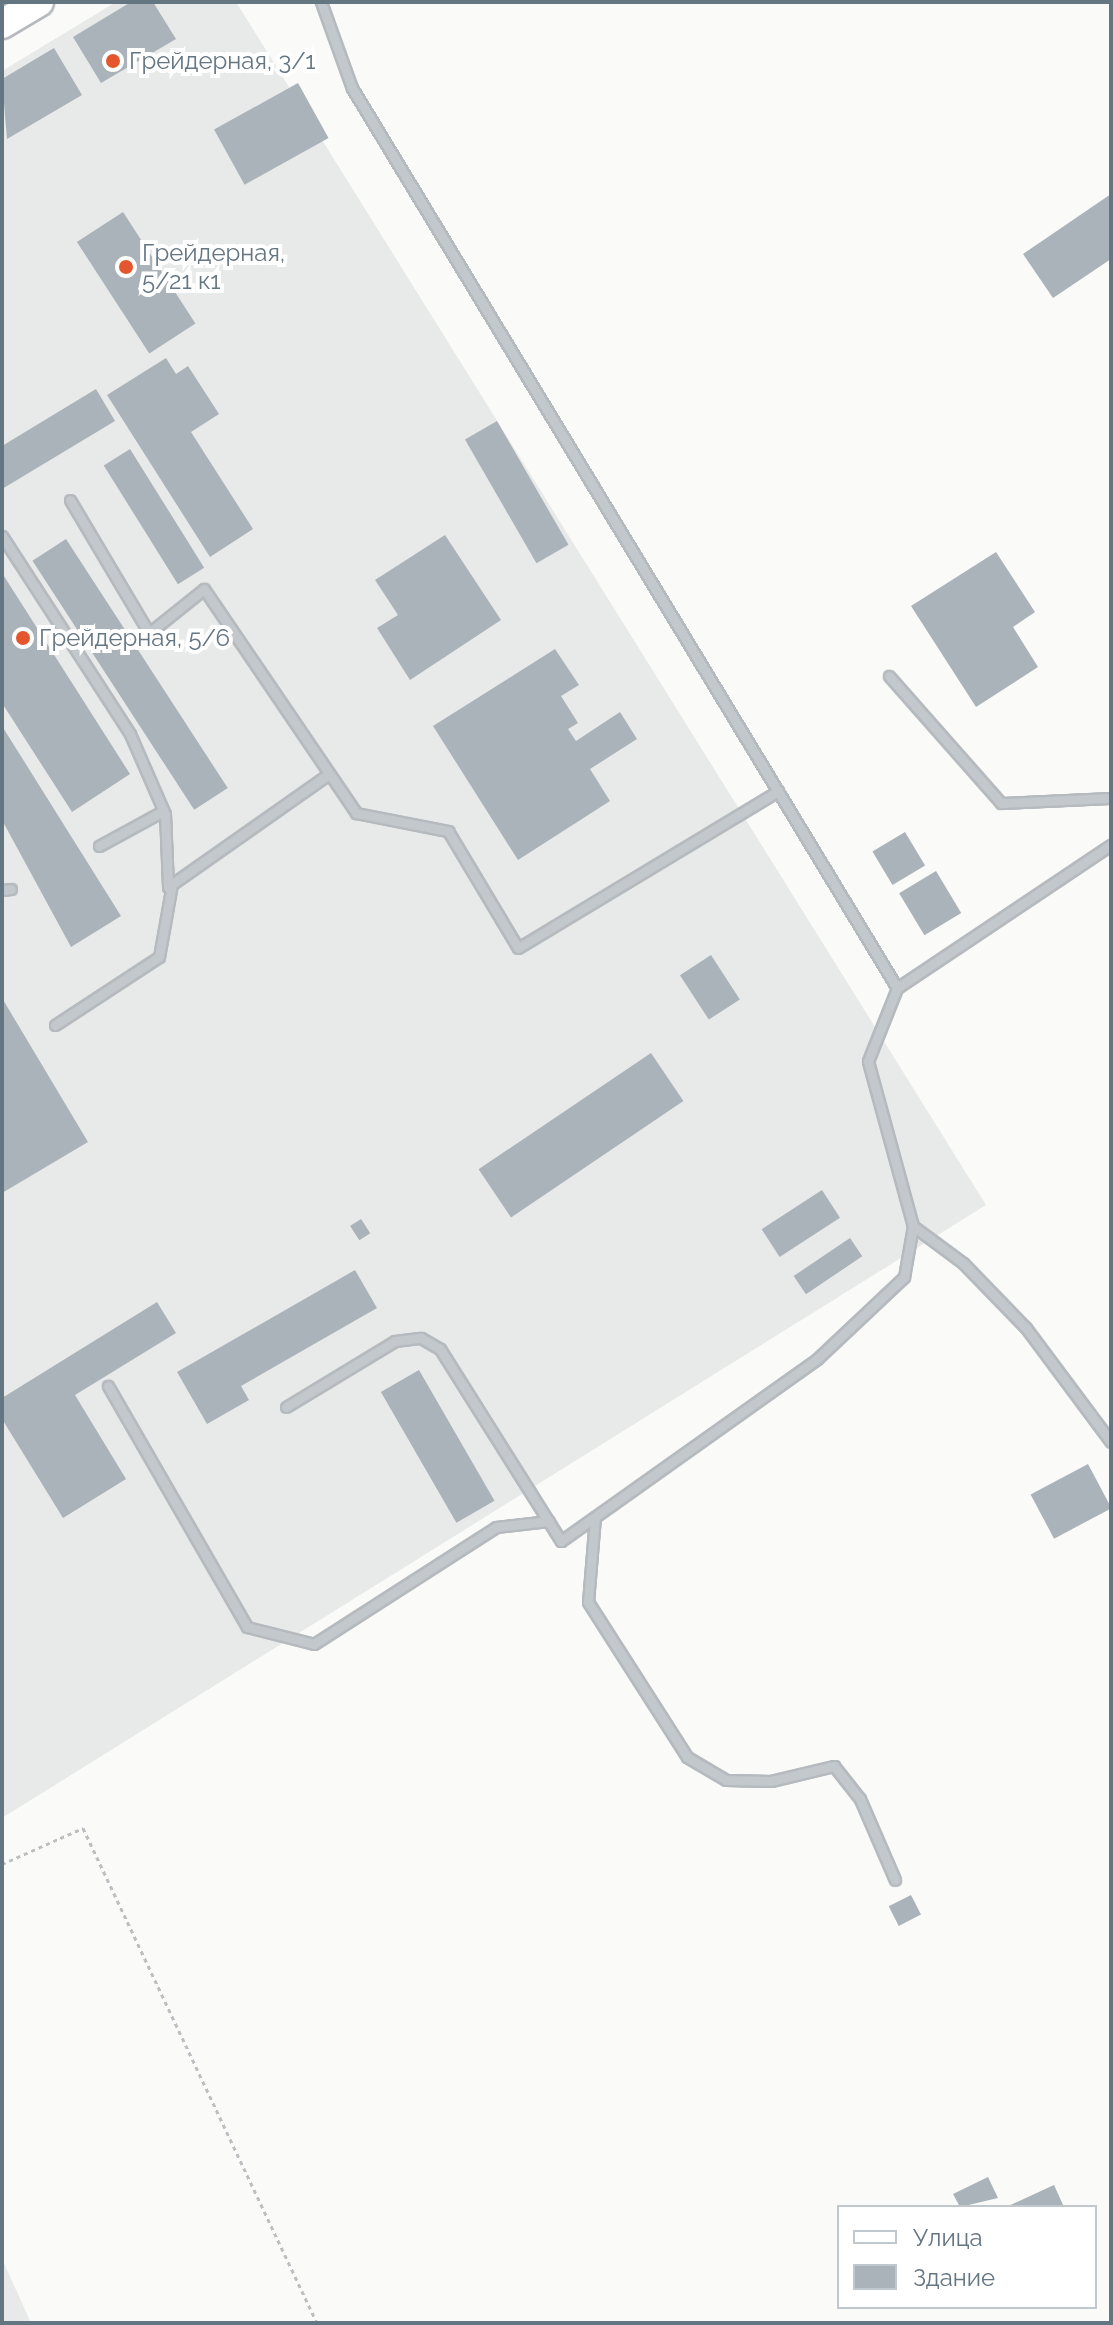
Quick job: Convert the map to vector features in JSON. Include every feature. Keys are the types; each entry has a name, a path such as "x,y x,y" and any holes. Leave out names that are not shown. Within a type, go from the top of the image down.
{"main road":[{"path":"2,24 39,2"}],"lane":[{"path":"321,2 352,88 897,988"},
{"path":"70,500 149,633 204,589 356,813 448,831 518,948 778,791"},
{"path":"2,536 130,734 163,811 172,884 159,957 55,1025"},
{"path":"889,676 1001,803 1111,798"},
{"path":"172,884 329,774"},
{"path":"99,846 163,811"},
{"path":"286,1407 395,1341 421,1338 440,1349 561,1541 817,1359 904,1277 913,1226 868,1061 897,988 1111,845"},
{"path":"913,1226 963,1263 1026,1328 1111,1442"},
{"path":"108,1386 247,1627 314,1644 496,1527 549,1521"},
{"path":"595,1517 588,1602 687,1757 726,1780 771,1781 834,1766 860,1799 895,1880"}],"path":[{"path":"2,1864 83,1828 317,2323"}],"shaded area":[{"path":"116,2 236,2 986,1205 2,1818 2,71"},
{"path":"4,2263 31,2323 2,2323"}],"building":[{"name":"Грейдерная, 3/1","path":"131,2 153,2 176,39 101,83 73,37"},
{"path":"54,48 82,95 7,139 2,79"},
{"path":"298,83 329,138 245,185 214,130"},
{"path":"1111,194 1111,259 1053,298 1023,254"},
{"name":"Грейдерная, 5/21 к1","path":"123,212 195,324 149,353 77,242"},
{"path":"166,358 176,374 188,366 219,414 191,432 253,529 210,557 107,395"},
{"path":"96,389 115,421 2,489 2,446"},
{"path":"497,421 568,545 536,563 465,440"},
{"path":"130,449 204,568 178,584 104,465"},
{"path":"445,535 501,620 410,680 377,628 398,615 375,580"},
{"path":"66,539 228,788 194,810 32,561"},
{"path":"996,552 1035,612 1013,627 1038,667 976,707 911,606"},
{"name":"Грейдерная, 5/6","path":"2,573 130,774 72,812 2,703"},
{"path":"555,649 579,685 561,696 578,723 568,729 576,741 620,712 637,739 590,769 610,801 518,860 433,726"},
{"path":"2,726 121,916 71,947 2,820"},
{"path":"905,832 925,865 893,885 872,852"},
{"path":"936,871 961,913 924,935 899,893"},
{"path":"711,955 740,999 709,1020 680,975"},
{"path":"2,998 88,1142 2,1193"},
{"path":"651,1053 683,1101 511,1217 479,1169"},
{"path":"822,1190 840,1218 780,1257 762,1229"},
{"path":"361,1219 370,1233 359,1240 350,1226"},
{"path":"850,1238 862,1256 806,1294 794,1276"},
{"path":"355,1270 377,1308 241,1386 249,1400 207,1424 177,1372"},
{"path":"157,1302 176,1333 75,1395 126,1479 63,1518 2,1419 2,1398"},
{"path":"419,1370 494,1501 456,1523 381,1392"},
{"path":"1088,1464 1111,1508 1054,1539 1031,1495"},
{"path":"911,1895 921,1915 899,1926 889,1906"},
{"path":"988,2177 998,2198 959,2205 953,2194"},
{"path":"1054,2185 1063,2205 1010,2205"}],"place":[{"name":"Грейдерная, 3/1","path":"113,61"},
{"name":"Грейдерная, 5/21 к1","path":"126,267"},
{"name":"Грейдерная, 5/6","path":"23,638"}]}
